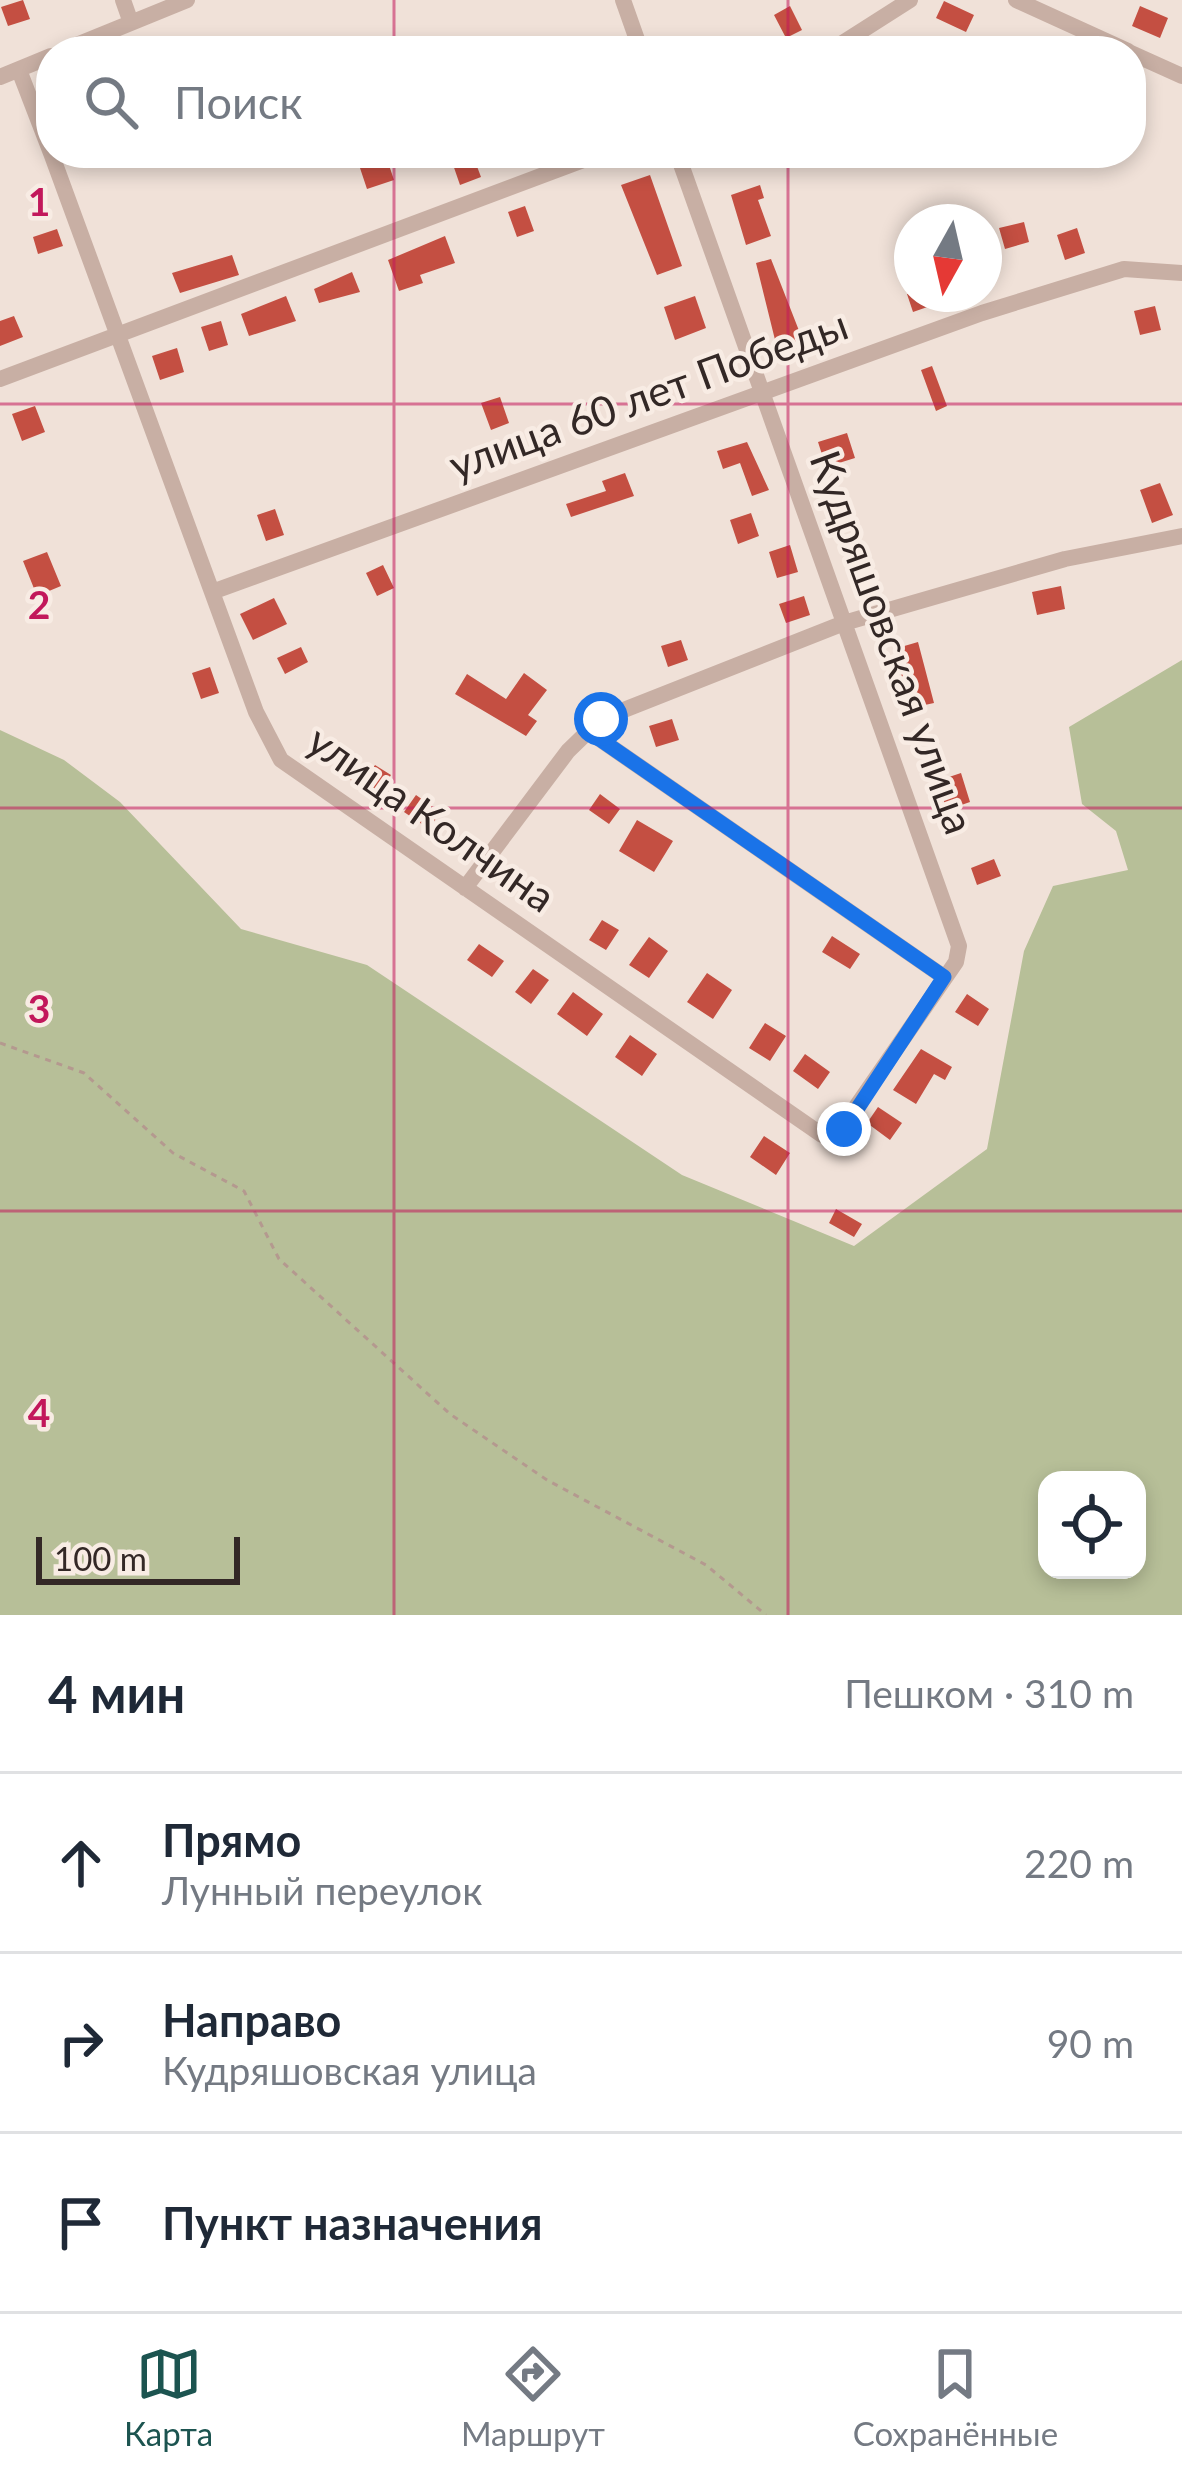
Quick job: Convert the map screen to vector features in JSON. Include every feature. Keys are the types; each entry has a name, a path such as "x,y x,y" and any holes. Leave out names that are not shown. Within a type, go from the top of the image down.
{"street":[{"path":"123,0 130,20"},
{"path":"95,36 187,0"},
{"path":"623,0 636,36"},
{"path":"854,36 910,0"},
{"path":"1016,0 1094,36"},
{"path":"1146,60 1182,76"},
{"path":"0,77 36,63"},
{"name":"улица Колчина","path":"20,70 36,113"},
{"name":"улица Колчина","path":"57,168 256,712 281,760 822,1135 838,1133"},
{"path":"0,379 563,168"},
{"name":"Кудряшовская улица","path":"683,168 955,923 956,962 838,1133"},
{"name":"улица 60 лет Победы","path":"212,592 765,390 1094,277 1145,267 1182,273"},
{"path":"465,888 588,731 631,706 844,623 1066,559 1182,536"},
{"path":"588,731 944,977"}],"path":[{"path":"0,1043 84,1073 173,1153 244,1191 279,1259 450,1414 547,1480 706,1565 766,1615"}],"green space":[{"path":"1182,660 1182,1615 0,1615 0,730 64,760 120,802 241,929 367,965 682,1175 854,1246 987,1149 1024,951 1053,886 1128,870 1116,831 1082,804 1069,727"}],"building":[{"path":"23,0 30,19 8,26 1,7"},
{"path":"944,1 974,15 966,32 936,18"},
{"path":"790,6 802,30 785,36 774,15"},
{"path":"1140,6 1168,18 1160,38 1132,26"},
{"path":"360,168 390,168 394,180 367,189"},
{"path":"454,168 478,168 481,177 460,185"},
{"path":"650,175 682,266 657,275 621,185"},
{"path":"760,185 764,198 758,200 771,236 746,245 731,195"},
{"path":"525,206 534,231 517,237 508,212"},
{"path":"1024,222 1029,242 1005,249 1002,227"},
{"path":"1077,228 1085,253 1065,260 1057,235"},
{"path":"57,229 63,246 38,254 33,237"},
{"path":"445,236 455,263 420,275 423,283 399,291 388,260"},
{"path":"232,255 239,275 180,293 172,273"},
{"path":"771,259 805,346 779,356 756,263"},
{"path":"352,272 360,292 319,303 314,289"},
{"path":"286,296 296,321 249,336 241,314"},
{"path":"695,296 706,328 675,340 664,307"},
{"path":"1155,306 1161,330 1140,335 1134,311"},
{"path":"14,316 23,337 0,346 0,321"},
{"path":"221,321 228,345 209,351 201,327"},
{"path":"177,348 184,372 160,380 152,356"},
{"path":"932,366 947,406 936,411 921,370"},
{"path":"500,397 509,423 491,430 481,403"},
{"path":"35,406 45,432 22,441 12,414"},
{"path":"847,433 855,458 826,467 818,442"},
{"path":"747,442 769,490 752,496 740,463 723,469 717,451"},
{"path":"625,473 634,496 571,517 566,504 606,491 602,481"},
{"path":"1160,483 1173,515 1152,523 1140,490"},
{"path":"275,509 284,535 266,541 257,515"},
{"path":"751,513 759,536 738,544 730,520"},
{"path":"790,545 798,572 777,578 769,552"},
{"path":"47,552 61,586 37,596 23,561"},
{"path":"383,565 394,588 377,596 366,573"},
{"path":"1061,586 1065,609 1037,615 1032,592"},
{"path":"804,596 810,615 786,623 779,604"},
{"path":"274,598 287,624 253,640 240,614"},
{"path":"681,640 688,660 668,667 661,646"},
{"path":"918,642 934,703 911,708 894,649"},
{"path":"301,647 308,662 285,674 277,658"},
{"path":"210,667 219,693 201,699 192,673"},
{"path":"524,673 547,690 528,715 537,721 526,736 455,694 467,674 506,699"},
{"path":"672,719 679,740 656,747 649,726"},
{"path":"342,752 371,771 375,765 391,775 376,798 332,767"},
{"path":"961,773 970,802 947,810 937,781"},
{"path":"600,794 620,809 609,824 589,810"},
{"path":"416,795 440,812 429,829 404,812"},
{"path":"637,820 673,841 654,872 619,851"},
{"path":"994,859 1001,876 977,885 971,868"},
{"path":"602,920 619,930 606,950 589,940"},
{"path":"832,936 860,954 850,969 822,952"},
{"path":"649,937 668,951 649,978 629,965"},
{"path":"479,944 504,961 492,977 467,960"},
{"path":"533,969 549,980 531,1004 515,992"},
{"path":"707,973 732,990 713,1019 687,1002"},
{"path":"573,992 603,1014 587,1036 557,1014"},
{"path":"967,994 989,1009 978,1026 955,1012"},
{"path":"765,1023 786,1036 770,1061 749,1048"},
{"path":"630,1035 657,1054 642,1076 615,1057"},
{"path":"921,1049 952,1067 945,1080 934,1074 916,1104 893,1090"},
{"path":"805,1054 830,1072 818,1089 793,1071"},
{"path":"878,1107 902,1123 890,1140 867,1123"},
{"path":"764,1136 790,1153 776,1175 750,1157"},
{"path":"836,1209 862,1224 854,1237 829,1223"}],"route":[{"path":"601,719 588,731 944,977 844,1129"}]}
